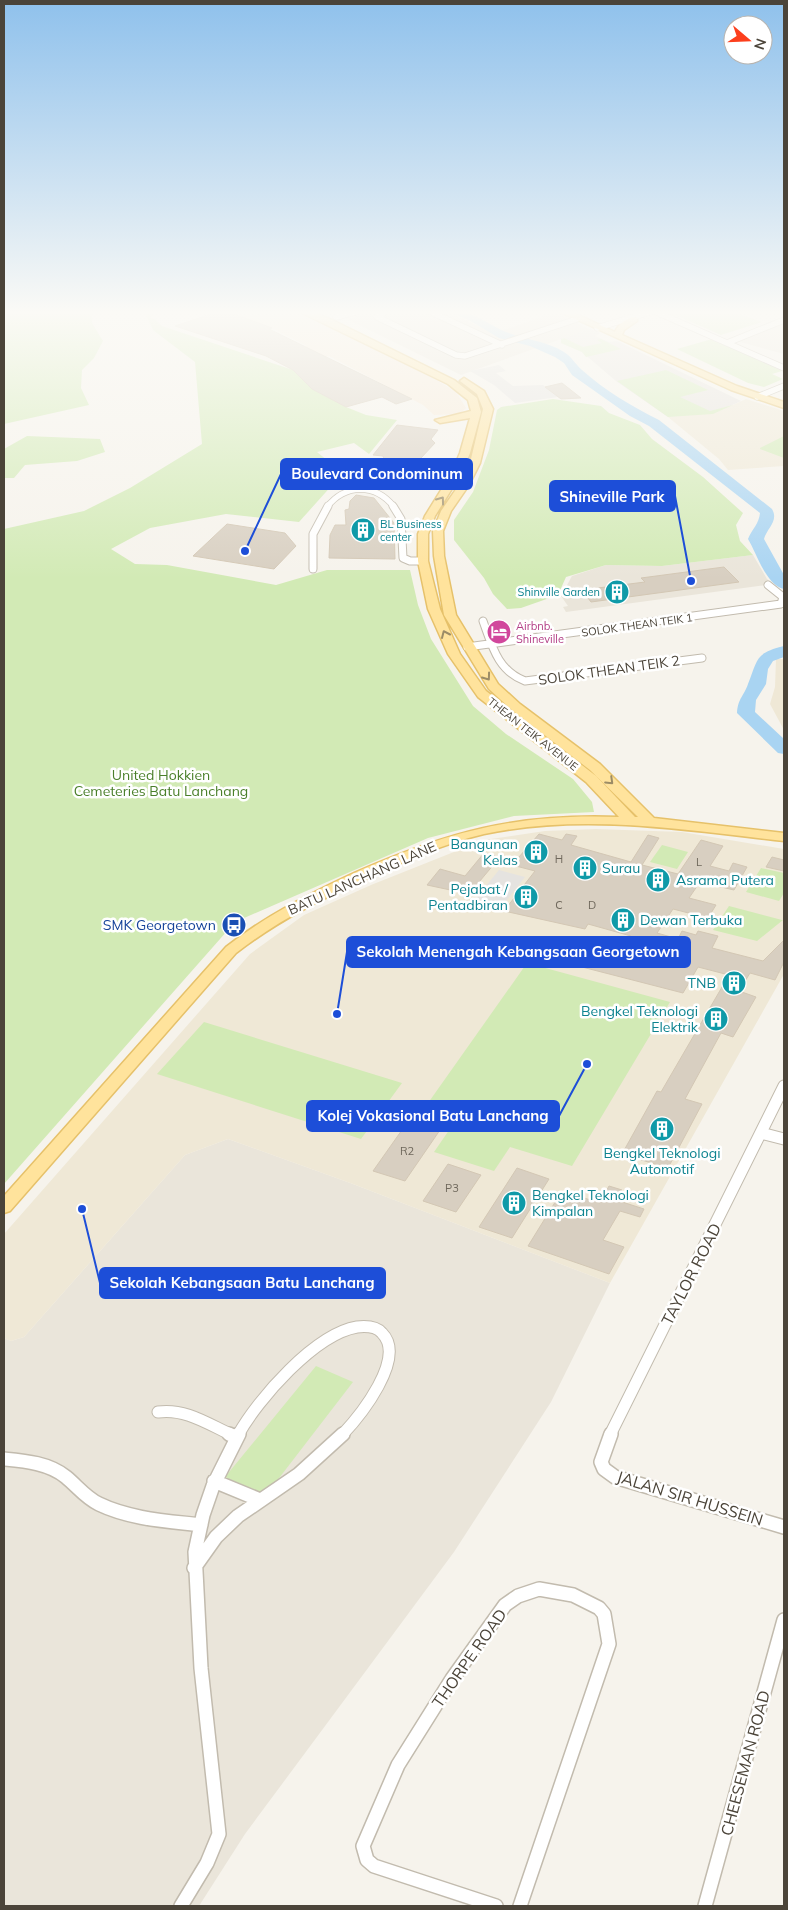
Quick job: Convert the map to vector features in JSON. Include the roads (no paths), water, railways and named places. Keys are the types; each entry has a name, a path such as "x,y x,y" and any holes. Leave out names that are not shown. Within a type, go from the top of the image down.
{"main road":[{"path":"440,420 460,418 476,412 473,400"},
{"path":"473,427 488,409 484,400"},
{"path":"768,400 784,405"},
{"name":"THEAN TEIK AVENUE","path":"488,409 480,445 470,474 440,522 437,538 450,615 467,647 484,673 502,695 595,767 648,820"},
{"name":"THEAN TEIK AVENUE","path":"476,412 473,427 451,486 425,526 423,534 423,561 434,609 446,638 465,672 482,694 558,752 601,789 630,820"},
{"path":"458,425 480,428 477,440 480,445"},
{"path":"423,561 432,556 437,538"},
{"path":"423,561 434,564 440,582 444,586"},
{"path":"580,821 602,816 607,811 608,805 601,789"},
{"name":"BATU LANCHANG LANE","path":"4,1207 89,1108 156,1037 210,971 254,931 303,902 433,846 501,827 580,821 648,820 784,837"}],"street":[{"path":"314,569 313,534 330,504 341,493 349,490 368,490 387,497 400,518 403,558 410,561 423,561"},
{"name":"SOLOK THEAN TEIK 1","path":"467,647 781,604 783,597 768,585"},
{"path":"483,621 490,644"},
{"name":"SOLOK THEAN TEIK 2","path":"490,644 510,676 517,679 535,681 702,658"},
{"name":"TAYLOR ROAD","path":"601,1462 605,1446 784,1086"},
{"path":"761,1133 784,1139"},
{"path":"181,1906 207,1863 219,1834 198,1640 194,1568 195,1545 214,1481 237,1438 282,1377 325,1341 354,1327 364,1326 385,1334 391,1341 391,1357 378,1386 344,1433 287,1483 260,1500 220,1532 194,1568"},
{"path":"158,1412 167,1409 180,1411 237,1438"},
{"path":"4,1459 58,1471 90,1498 125,1514 149,1519 201,1525"},
{"name":"JALAN SIR HUSSEIN","path":"601,1462 604,1469 615,1478 784,1527"},
{"path":"214,1481 260,1500"},
{"name":"THORPE ROAD","path":"496,1906 374,1866 367,1860 363,1846 398,1765 452,1679 505,1605 518,1596 540,1588 573,1595 599,1608 604,1614 609,1636 608,1649 520,1906"},
{"name":"CHEESEMAN ROAD","path":"705,1906 784,1620"}],"waterway":[{"path":"616,400 654,423 767,512 766,524 758,532 756,539 776,576 784,584"},
{"path":"784,651 767,658 760,669 757,684 747,700 746,713 784,749"}],"place":[{"name":"BL Business center","path":"363,530"},
{"name":"Boulevard Condominum","path":"245,551"},
{"name":"Shineville Park","path":"691,581"},
{"name":"Shinville Garden","path":"617,592"},
{"name":"Airbnb. Shineville","path":"499,632"},
{"name":"Bangunan Kelas","path":"536,852"},
{"name":"Surau","path":"585,868"},
{"name":"Asrama Putera","path":"658,880"},
{"name":"Pejabat / Pentadbiran","path":"526,897"},
{"name":"Dewan Terbuka","path":"623,920"},
{"name":"SMK Georgetown","path":"234,925"},
{"name":"TNB","path":"734,983"},
{"name":"Sekolah Menengah Kebangsaan Georgetown","path":"337,1014"},
{"name":"Bengkel Teknologi Elektrik","path":"716,1019"},
{"name":"Kolej Vokasional Batu Lanchang","path":"587,1064"},
{"name":"Bengkel Teknologi Automotif","path":"662,1129"},
{"name":"Bengkel Teknologi Kimpalan","path":"514,1203"},
{"name":"Sekolah Kebangsaan Batu Lanchang","path":"82,1209"}],"park label":[{"name":"United Hokkien Cemeteries Batu Lanchang","path":"161,784"}]}
